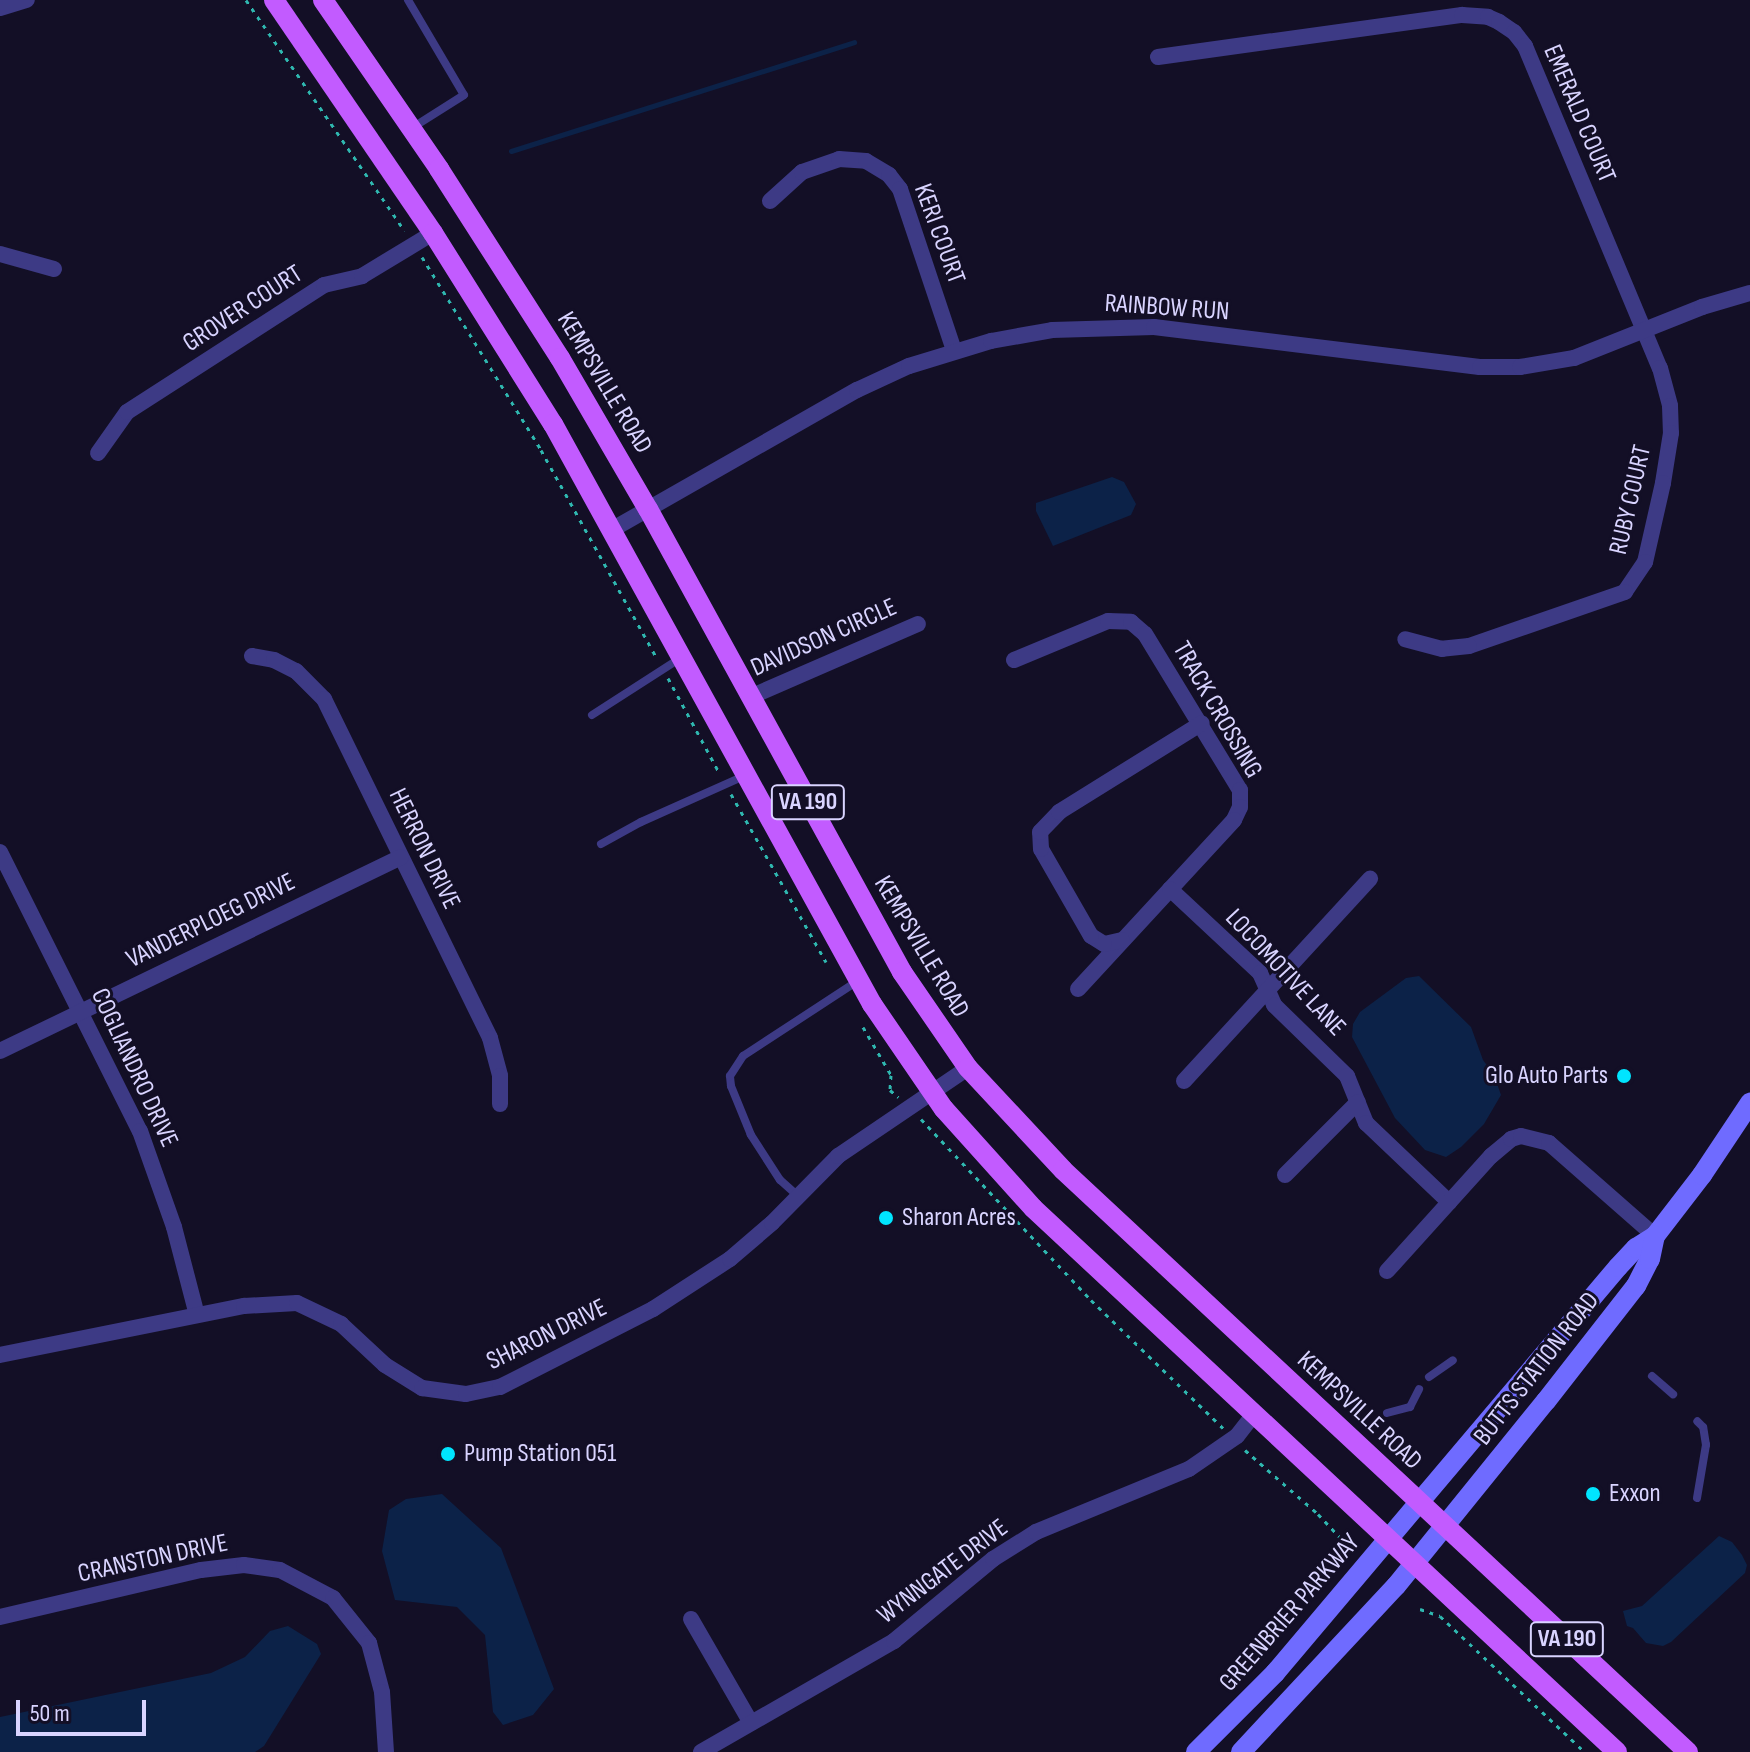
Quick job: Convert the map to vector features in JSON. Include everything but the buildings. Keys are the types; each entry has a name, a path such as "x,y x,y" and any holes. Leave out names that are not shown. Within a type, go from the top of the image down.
{"main road":[{"name":"VA 190","path":"274,0 433,233 533,391 613,529 859,980 932,1093 985,1157 1033,1208 1617,1752"},
{"name":"KEMPSVILLE ROAD","path":"323,0 526,303 648,509 902,972 968,1068 1063,1170 1688,1752"},
{"name":"BUTTS STATION ROAD","path":"1419,1503 1618,1267 1636,1248 1655,1236 1702,1175 1750,1103"},
{"name":"BUTTS STATION ROAD","path":"1445,1526 1636,1286 1650,1259 1655,1236"},
{"name":"GREENBRIER PARKWAY","path":"1196,1752 1275,1673 1419,1503"},
{"path":"1241,1752 1315,1676 1445,1526"}],"street":[{"path":"0,8 27,0"},
{"name":"EMERALD COURT","path":"1158,57 1462,15 1488,17 1499,22 1514,32 1525,46 1644,331"},
{"name":"KERI COURT","path":"770,201 802,172 839,159 866,161 889,175 900,189 954,350"},
{"name":"GROVER COURT","path":"98,453 127,412 324,285 362,276 433,233"},
{"path":"0,254 54,269"},
{"name":"RAINBOW RUN","path":"613,529 857,390 954,350 1052,330 1154,327 1480,367 1520,367 1574,358 1702,307 1750,293"},
{"name":"RUBY COURT","path":"1405,639 1442,649 1469,646 1604,602 1625,592 1636,581 1645,562 1671,433 1668,394 1644,331"},
{"name":"TRACK CROSSING","path":"1014,660 1108,621 1131,622 1145,634 1237,782 1240,807 1234,820 1078,989"},
{"name":"DAVIDSON CIRCLE","path":"750,697 918,624"},
{"name":"HERRON DRIVE","path":"252,656 274,660 296,671 324,699 490,1038 500,1076 500,1104"},
{"path":"1122,940 1104,944 1091,936 1041,849 1040,832 1059,812 1202,723"},
{"name":"COGLIANDRO DRIVE","path":"0,852 81,1012 158,1177 197,1315"},
{"name":"VANDERPLOEG DRIVE","path":"0,1051 401,857"},
{"path":"1184,1081 1370,879"},
{"name":"LOCOMOTIVE LANE","path":"1170,889 1260,973 1274,1005 1347,1076 1366,1123 1449,1202"},
{"name":"SHARON DRIVE","path":"0,1355 275,1302 312,1307 341,1324 385,1365 422,1388 444,1394 477,1393 500,1387 653,1309 730,1259 838,1156 968,1068"},
{"path":"1285,1175 1358,1102"},
{"path":"1387,1271 1449,1202 1515,1136 1533,1136 1549,1143 1655,1236"},
{"name":"WYNNGATE DRIVE","path":"701,1752 894,1641 993,1559 1036,1532 1189,1469 1237,1436 1254,1414"},
{"name":"CRANSTON DRIVE","path":"0,1617 213,1568 254,1565 288,1573 333,1598 369,1643 382,1692 386,1752"},
{"path":"691,1619 751,1723"}],"lane":[{"path":"408,0 464,95 411,128"},
{"path":"592,715 683,657"},
{"path":"601,844 641,822 747,774"},
{"path":"798,1196 780,1180 751,1135 730,1076 743,1056 859,980"},
{"path":"1429,1377 1453,1360"},
{"path":"1652,1376 1673,1394"},
{"path":"1387,1413 1410,1407 1419,1389"},
{"path":"1697,1421 1703,1427 1706,1445 1697,1498"}],"path":[{"path":"1420,1609 1440,1616 1585,1752"}],"water":[{"path":"1112,477 1124,482 1136,504 1131,515 1053,546 1036,511 1036,503"},
{"path":"1419,976 1471,1027 1501,1095 1484,1124 1446,1157 1425,1150 1395,1118 1352,1037 1353,1024 1360,1012 1406,978"},
{"path":"442,1494 501,1548 554,1689 533,1715 503,1725 493,1712 485,1635 457,1607 395,1600 382,1551 389,1510 406,1499"},
{"path":"1719,1536 1732,1542 1742,1555 1747,1565 1745,1573 1671,1642 1663,1646 1646,1643 1633,1628 1627,1626 1623,1611 1642,1606"},
{"path":"288,1626 317,1644 321,1654 264,1746 255,1752 0,1752 0,1717 211,1673 245,1657 270,1631"}],"waterway":[{"path":"511,151 854,42"}],"place":[{"name":"Glo Auto Parts","path":"1624,1076"},
{"name":"Sharon Acres","path":"886,1218"},
{"name":"Pump Station 051","path":"448,1454"},
{"name":"Exxon","path":"1593,1494"}]}
